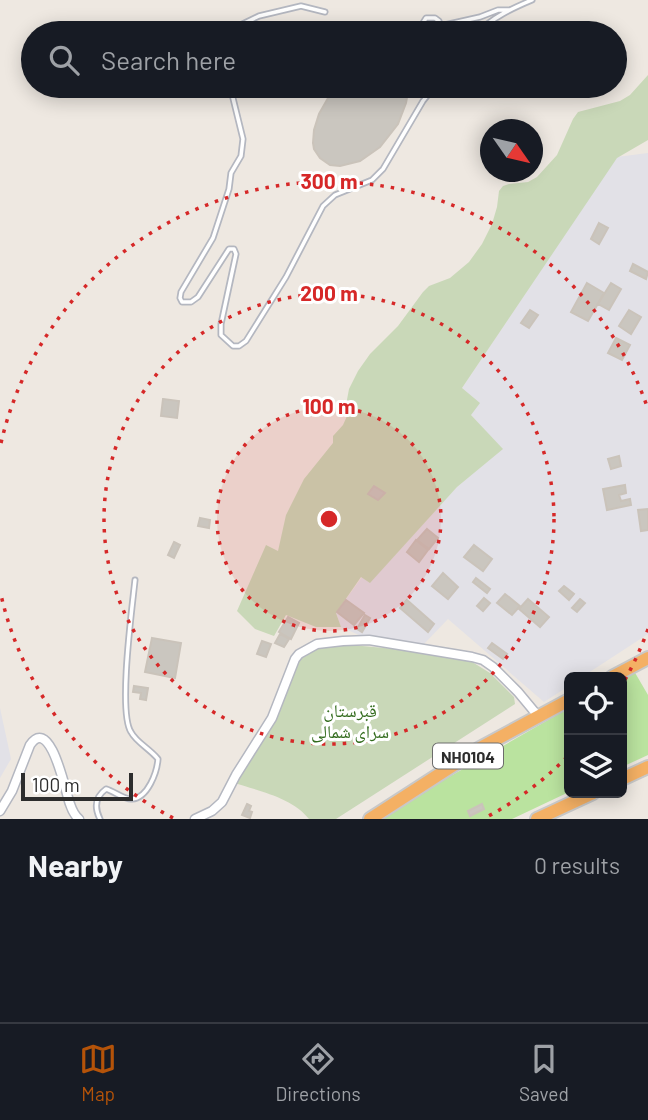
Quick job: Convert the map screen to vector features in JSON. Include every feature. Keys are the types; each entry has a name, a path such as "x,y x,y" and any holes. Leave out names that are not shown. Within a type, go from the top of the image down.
{"highway":[{"path":"621,672 648,658"},
{"name":"NH0104","path":"370,819 480,748 564,703"},
{"path":"627,777 648,767"},
{"path":"537,819 582,798"}],"street":[{"path":"195,819 204,816 222,802 272,718 295,659 317,644 369,640 483,660 518,692 538,716"},
{"path":"0,811 12,791 30,745 37,739 44,740 58,761 70,806 79,819"}],"lane":[{"path":"493,21 509,10 532,0"},
{"path":"249,21 301,6 326,12"},
{"path":"462,21 498,10 509,10"},
{"path":"424,21 426,18 435,18 439,21"},
{"path":"233,98 243,139 240,156 231,173 229,189 213,238 180,298 182,302 191,302 198,297 229,249 234,249 236,254 221,335 233,346 239,346 246,341 286,277 323,206 335,195 372,180 383,169 425,98"},
{"path":"100,819 96,806 100,793 106,789 134,799 142,795 150,784 157,767 158,759 130,732 126,721 125,693 135,580"}],"shaded area":[{"path":"648,153 648,634 590,672 564,672 564,689 544,702 448,619 423,645 359,635 341,627 336,613 362,577 370,582 457,487 502,449 470,414 462,388 617,157"},
{"path":"0,708 11,759 0,778"}],"green space":[{"path":"648,75 648,140 617,158 462,388 480,403 471,415 503,449 457,487 370,583 361,577 336,613 341,627 316,627 286,615 274,636 255,629 237,611 266,545 278,551 286,515 304,479 333,443 333,436 343,425 347,416 349,389 358,371 429,286 450,278 469,262 492,224 499,191 503,186 543,182 543,170 557,155 578,112 627,97"},
{"name":"قبرستان سرای شمالی","path":"319,642 395,649 469,660 490,673 514,697 515,704 336,819 309,819 302,811 284,800 232,782 275,708 287,673 300,649"},
{"path":"634,671 648,695 648,755 627,765 627,735 627,675"},
{"path":"564,711 564,794 512,819 381,819 402,804"}],"building":[{"path":"328,98 407,98 398,124 380,147 360,161 340,166 330,165 320,158 314,149 314,130"},
{"path":"599,223 608,228 599,244 591,239"},
{"path":"633,264 648,272 646,279 630,271"},
{"path":"587,283 604,293 588,321 571,312"},
{"path":"611,283 621,289 609,310 598,304"},
{"path":"530,310 538,315 529,328 521,323"},
{"path":"629,310 641,317 631,334 619,326"},
{"path":"616,338 630,345 622,360 608,353"},
{"path":"163,399 179,401 177,418 161,416"},
{"path":"619,456 621,466 611,469 608,459"},
{"path":"625,485 626,493 619,495 621,501 630,499 631,505 607,510 603,489"},
{"path":"374,486 385,493 378,500 368,494"},
{"path":"648,509 648,530 641,531 638,510"},
{"path":"200,518 210,520 209,528 198,526"},
{"path":"427,529 438,538 429,549 417,540"},
{"path":"416,540 428,550 419,562 407,552"},
{"path":"174,542 180,545 174,558 168,555"},
{"path":"474,545 492,559 483,571 464,557"},
{"path":"443,573 458,587 448,599 432,586"},
{"path":"476,578 490,589 487,593 473,582"},
{"path":"564,586 574,594 569,600 559,591"},
{"path":"505,594 520,606 512,615 497,603"},
{"path":"484,598 490,603 483,611 477,606"},
{"path":"528,599 549,617 540,627 519,609"},
{"path":"580,599 585,603 577,612 572,608"},
{"path":"346,600 364,613 354,625 337,612"},
{"path":"407,600 434,624 428,632 400,608"},
{"path":"365,615 370,618 362,632 357,629"},
{"path":"288,617 299,623 291,639 279,632"},
{"path":"280,634 289,639 284,647 275,643"},
{"path":"152,638 181,643 175,678 145,672"},
{"path":"262,641 271,644 266,657 257,654"},
{"path":"492,643 507,654 503,659 488,648"},
{"path":"134,686 148,688 146,700 140,699 141,693 133,692"},
{"path":"247,804 251,806 250,818 242,815"},
{"path":"482,804 484,809 470,816 468,811"}]}
